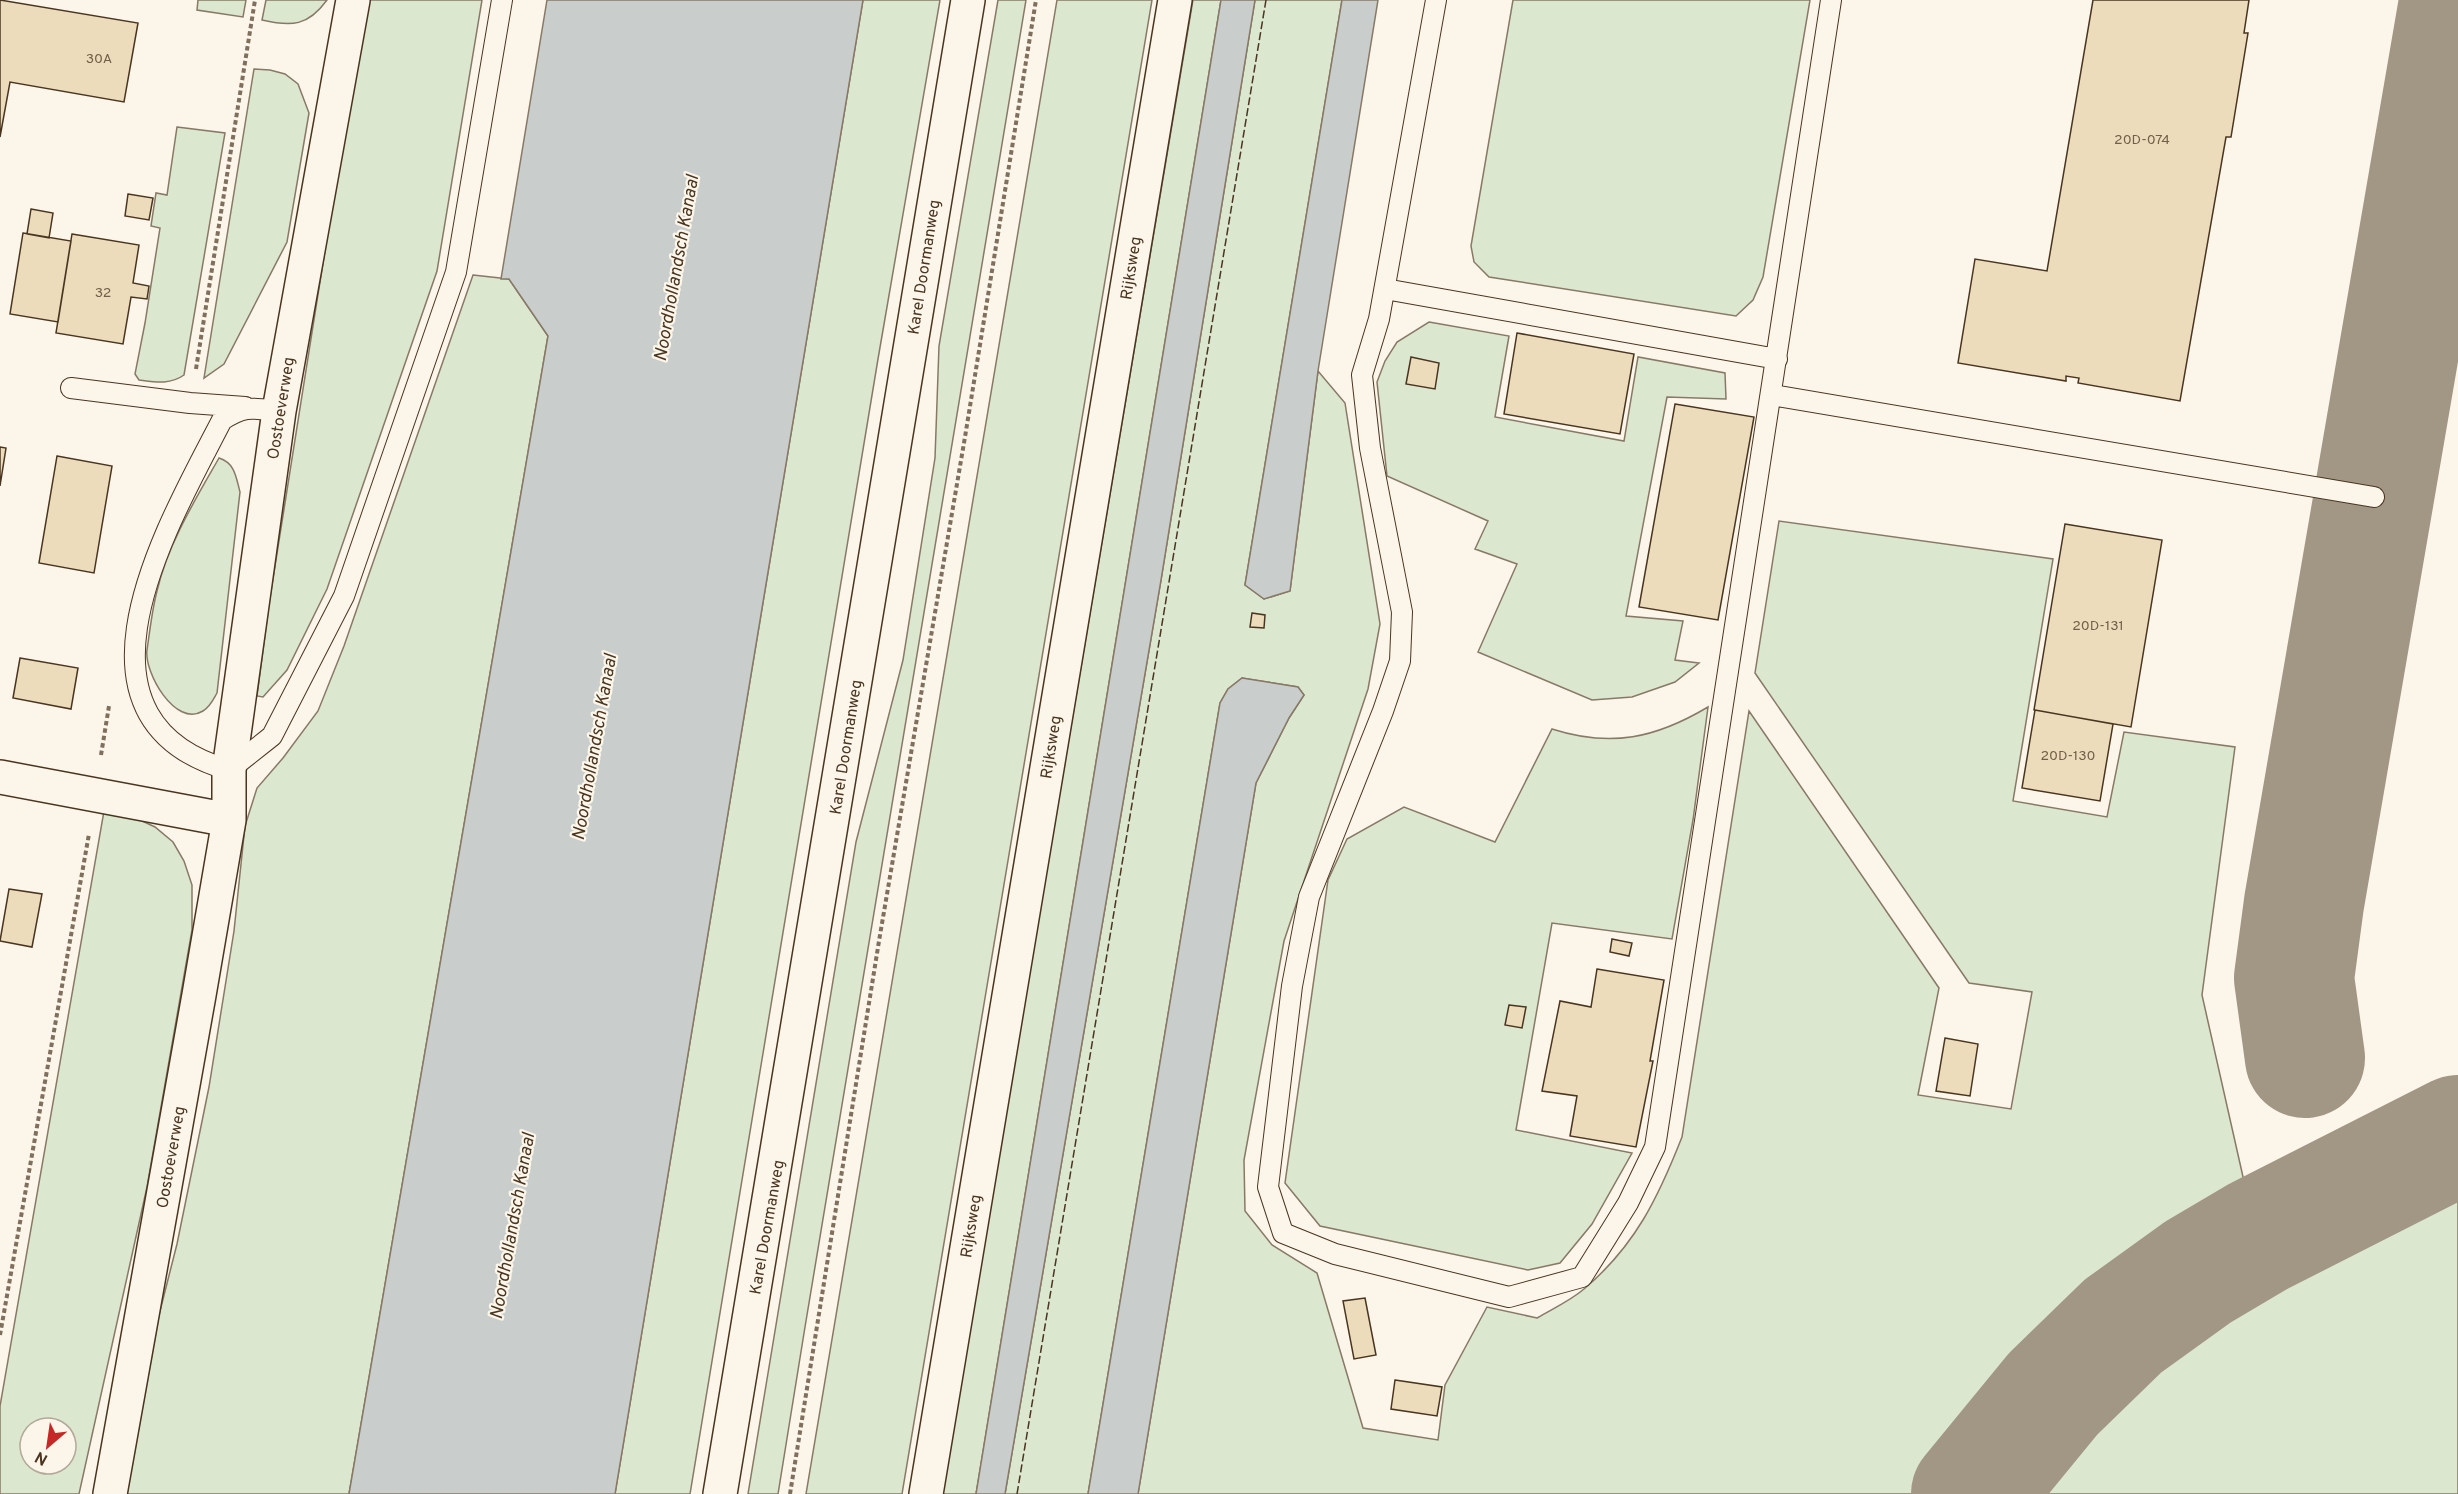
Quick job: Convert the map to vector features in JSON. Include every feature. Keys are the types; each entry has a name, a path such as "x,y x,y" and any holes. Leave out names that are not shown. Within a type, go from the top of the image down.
{"street":[{"name":"Oostoeverweg","path":"110,1494 200,995 229,820 229,770 266,409 353,0"},
{"name":"Karel Doormanweg","path":"720,1494 968,0"},
{"name":"Rijksweg","path":"926,1494 1175,0"},
{"path":"0,777 229,820"}],"lane":[{"path":"266,409 238,410 222,420 157,551 136,634 138,693 147,714 163,735 204,763 229,770 272,736 344,596 456,272 501,0"},
{"path":"1436,0 1379,319 1362,375 1370,448 1402,612 1400,661 1383,711 1309,897 1292,986 1268,1187 1283,1233 1335,1254 1509,1297 1582,1277 1628,1203 1655,1147 1831,0"},
{"path":"1385,288 1777,359"},
{"path":"71,388 190,403 266,409"},
{"path":"1772,395 2374,497"}],"path":[{"path":"790,1494 877,953 966,437 1036,0"}],"green space":[{"path":"198,0 246,0 243,17 197,10"},
{"path":"266,0 327,0 306,20 291,24 262,20"},
{"path":"369,0 482,0 437,271 327,589 287,670 263,697 257,696 269,604 329,225"},
{"path":"863,0 940,0 878,359 690,1494 615,1494"},
{"path":"998,0 1026,0 778,1494 748,1494 856,842 903,660 935,458 939,346"},
{"path":"1057,0 1152,0 902,1494 806,1494"},
{"path":"1193,0 1221,0 976,1494 942,1494"},
{"path":"1255,0 1342,0 1245,585 1264,599 1290,591 1318,371 1345,403 1380,624 1368,689 1284,941 1244,1160 1245,1211 1272,1245 1317,1273 1363,1428 1438,1440 1445,1385 1487,1307 1537,1318 1573,1297 1602,1273 1617,1256 1654,1201 1682,1137 1749,711 1939,988 1918,1095 2011,1109 2032,992 1969,983 1755,673 1779,521 2053,559 2013,801 2107,817 2124,732 2235,747 2202,995 2248,1199 2099,1289 1991,1405 1919,1494 1138,1494 1256,783 1289,718 1304,695 1298,687 1242,678 1228,689 1220,703 1088,1494 1005,1494 1161,580"},
{"path":"1513,0 1810,0 1763,277 1753,300 1736,316 1489,277 1474,262 1471,246"},
{"path":"254,69 285,74 298,84 309,113 287,242 224,364 204,378"},
{"path":"177,127 225,133 184,375 168,382 139,380 135,374 160,228 151,226 156,193 167,195"},
{"path":"473,275 509,279 548,336 349,1494 127,1494 159,1315 177,1244 209,1087 234,931 245,826 257,788 318,711 344,646"},
{"path":"1429,322 1509,336 1495,417 1624,441 1638,357 1725,373 1726,399 1667,397 1626,616 1683,621 1675,660 1699,663 1675,682 1632,697 1592,700 1478,652 1517,564 1475,549 1488,521 1387,476 1377,382 1385,361 1397,342"},
{"path":"219,458 232,467 240,492 217,693 203,711 192,714 182,712 163,695 147,660 147,650 155,598 168,556 183,523"},
{"path":"1708,707 1693,820 1672,939 1552,923 1516,1130 1632,1153 1592,1224 1560,1263 1528,1270 1320,1226 1285,1183 1328,880 1347,839 1404,807 1495,842 1552,729 1594,738 1633,737 1670,726"},
{"path":"104,811 125,813 155,827 173,842 184,861 192,885 192,930 147,1187 79,1494 0,1494 0,1406"},
{"path":"2458,1184 2458,1494 2026,1494 2057,1456 2148,1359 2229,1302"}],"water":[{"name":"Noordhollandsch Kanaal","path":"547,0 863,0 615,1494 349,1494 548,336 509,279 501,279"},
{"path":"1221,0 1255,0 1161,580 1005,1494 976,1494"},
{"path":"1342,0 1378,0 1318,371 1290,591 1264,599 1245,585"},
{"path":"1242,678 1298,687 1304,695 1289,718 1256,783 1138,1494 1088,1494 1220,703 1228,689"}],"building":[{"path":"0,0 138,23 124,102 10,82 0,137"},
{"path":"2093,0 2249,0 2244,33 2248,33 2231,137 2226,137 2180,401 2078,383 2079,378 2066,376 2066,381 1958,363 1975,259 2047,271"},
{"path":"128,194 153,198 149,220 125,216"},
{"path":"31,209 53,213 49,238 27,234"},
{"path":"23,233 71,241 58,322 10,314"},
{"path":"72,234 139,245 133,283 149,286 147,299 131,297 123,344 56,333"},
{"path":"1517,333 1634,354 1620,434 1504,414"},
{"path":"1411,357 1439,363 1435,389 1406,384"},
{"path":"1675,404 1754,417 1718,620 1639,607"},
{"path":"0,447 6,448 0,486"},
{"path":"57,456 112,466 94,573 39,563"},
{"path":"2065,524 2162,540 2131,727 2034,710"},
{"path":"1252,613 1265,615 1264,628 1250,627"},
{"path":"20,658 78,668 71,709 13,698"},
{"path":"2035,710 2113,724 2100,801 2022,788"},
{"path":"9,889 42,894 32,947 0,941"},
{"path":"1612,939 1632,943 1629,956 1610,952"},
{"path":"1597,969 1664,980 1650,1061 1653,1061 1636,1147 1570,1136 1577,1096 1542,1091 1560,1001 1591,1007"},
{"path":"1509,1005 1526,1007 1522,1028 1505,1025"},
{"path":"1945,1038 1978,1044 1970,1096 1936,1091"},
{"path":"1365,1298 1376,1355 1354,1359 1343,1301"},
{"path":"1395,1380 1442,1387 1437,1416 1391,1409"}],"taxiway":[{"path":"2305,1058 2294,978 2304,903 2458,8"},
{"path":"1971,1494 2053,1394 2123,1326 2198,1272 2259,1236 2458,1135"}],"fence":[{"path":"1017,1494 1266,0"}]}
